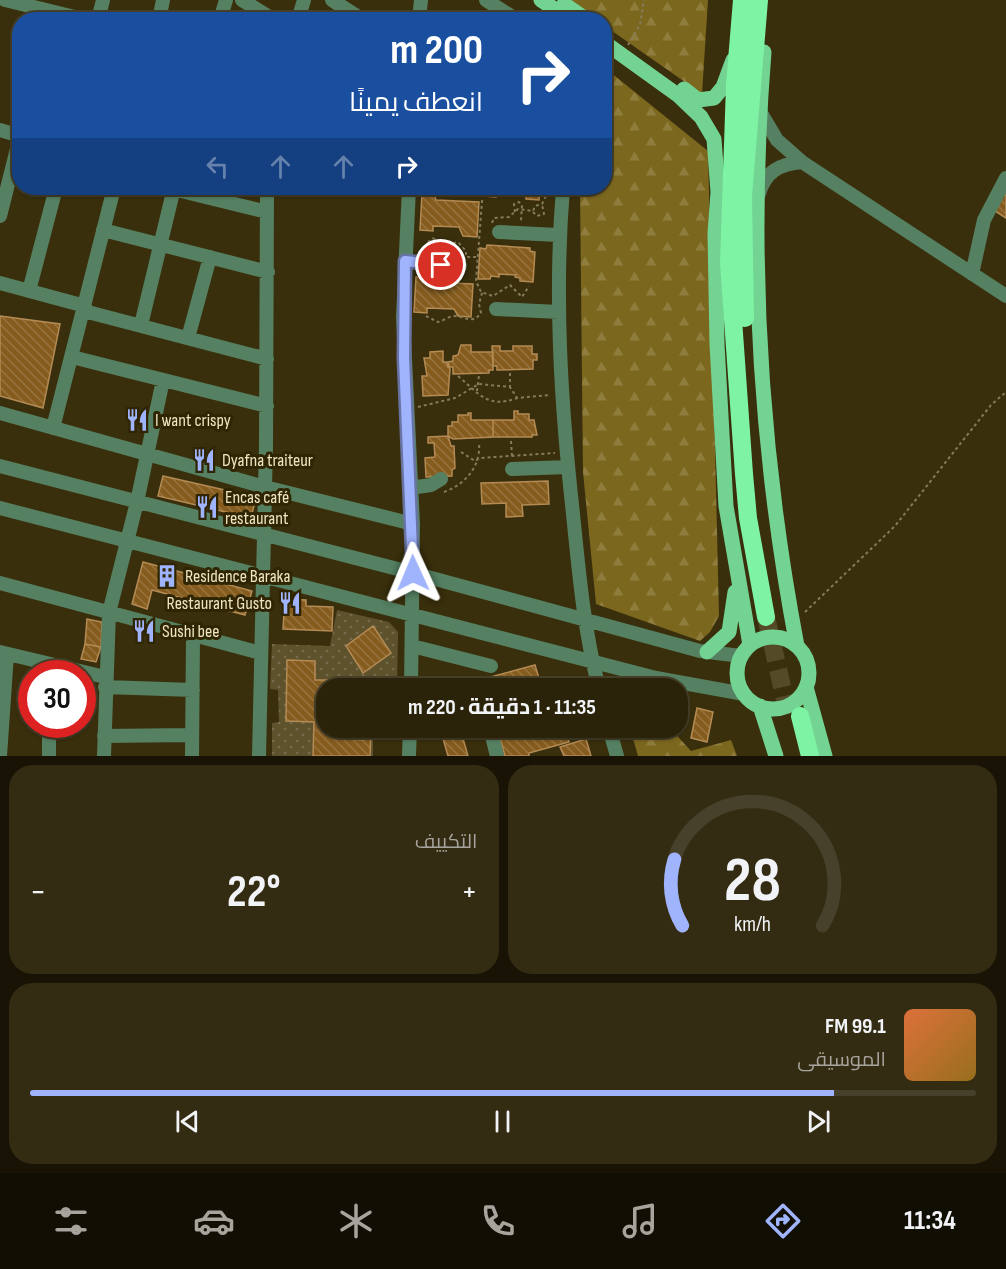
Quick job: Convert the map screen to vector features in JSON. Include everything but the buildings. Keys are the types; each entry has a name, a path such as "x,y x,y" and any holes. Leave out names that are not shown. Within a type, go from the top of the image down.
{"highway":[{"path":"742,0 736,51 729,263 748,518 779,620"},
{"path":"759,0 743,196 747,365 758,498 779,620"},
{"path":"717,192 726,114 735,85"},
{"path":"800,756 795,719 810,756"}],"main road":[{"path":"541,0 559,12"},
{"path":"558,0 575,12"},
{"path":"767,0 757,199 764,403 779,553 779,620 807,662 806,687 825,756"},
{"path":"612,37 698,100 714,98 723,87 736,51"},
{"path":"612,48 680,96 709,127 714,139 717,192 715,233 719,401 726,506 739,583 745,650 737,675 744,694 760,706 771,708 792,703 806,687"},
{"path":"707,652 729,632 735,592 739,583"},
{"path":"745,650 761,638 774,637 786,639 797,646"},
{"path":"760,706 776,756"}],"street":[{"path":"5,0 48,6 65,12"},
{"path":"242,0 261,12"},
{"path":"332,0 351,12"},
{"path":"486,0 505,12"},
{"path":"761,112 777,140 801,162 1006,296"},
{"path":"757,199 761,186 770,173 787,164 801,162"},
{"path":"0,216 12,168"},
{"path":"972,274 984,220 1006,178"},
{"path":"29,291 54,195"},
{"path":"53,428 112,195"},
{"path":"141,325 173,195"},
{"path":"201,195 267,212"},
{"path":"259,756 267,406 267,195"},
{"path":"408,195 403,317 412,524 411,678"},
{"path":"562,195 558,236 561,395 583,618 596,678"},
{"path":"492,229 558,236"},
{"path":"103,230 268,272"},
{"path":"188,338 210,257"},
{"path":"405,261 460,266"},
{"path":"0,283 267,359"},
{"path":"496,309 559,312"},
{"path":"72,357 267,406"},
{"path":"104,756 109,613 137,502 163,380"},
{"path":"0,413 264,487 412,524"},
{"path":"0,466 707,652 745,650"},
{"path":"513,469 568,466"},
{"path":"410,488 431,485 441,479"},
{"path":"0,508 264,574 656,678 744,694"},
{"path":"0,583 194,637 261,653"},
{"path":"192,756 194,637"},
{"path":"412,646 491,666"},
{"path":"0,756 3,653 24,660"},
{"path":"96,680 193,690"},
{"path":"104,736 192,735"},
{"path":"49,738 49,756"},
{"path":"409,756 410,738"},
{"path":"486,756 490,738"},
{"path":"493,738 497,756"},
{"path":"612,738 617,756"}],"path":[{"path":"627,47 640,25 644,0"},
{"path":"483,195 482,233 476,281 483,293 494,296 510,285 522,297 529,286"},
{"path":"482,233 492,229 494,218 505,219 522,209 542,216 545,212 542,204 546,195"},
{"path":"515,212 516,201 521,203 522,209"},
{"path":"533,211 535,206 542,204"},
{"path":"437,245 440,252 449,244 458,242 466,252 466,257 478,257"},
{"path":"426,316 438,322 452,316 467,321 475,319 481,313 479,304 483,293"},
{"path":"510,373 510,387 516,398"},
{"path":"477,392 480,384 478,375"},
{"path":"458,376 493,403 504,403 516,398 561,395"},
{"path":"406,406 440,403 455,398 471,386 480,384 510,387"},
{"path":"779,620 895,526 991,405 1006,392"},
{"path":"439,494 466,478 480,458 479,443"},
{"path":"461,452 471,460 566,452"}],"shaded area":[{"path":"337,610 389,622 398,632 397,678 316,678 316,738 373,738 373,756 272,756 272,723 279,722 278,690 270,689 272,644 330,646"}],"green space":[{"path":"567,0 708,0 702,94 612,31 612,12 585,12"},
{"path":"612,74 708,151 719,616 710,632 700,641 596,604 583,472 580,195 612,195"},
{"path":"633,738 679,738 691,751 731,740 737,756 638,756"}],"tunnel":[{"path":"766,617 790,721"}],"place":[{"name":"I want crispy","path":"137,420"},
{"name":"Dyafna traiteur","path":"204,460"},
{"name":"Encas café restaurant","path":"207,507"},
{"name":"Residence Baraka","path":"167,576"},
{"name":"Restaurant Gusto","path":"290,603"},
{"name":"Sushi bee","path":"144,631"}],"route":[{"path":"413,573 404,358 405,261 441,265"}]}
